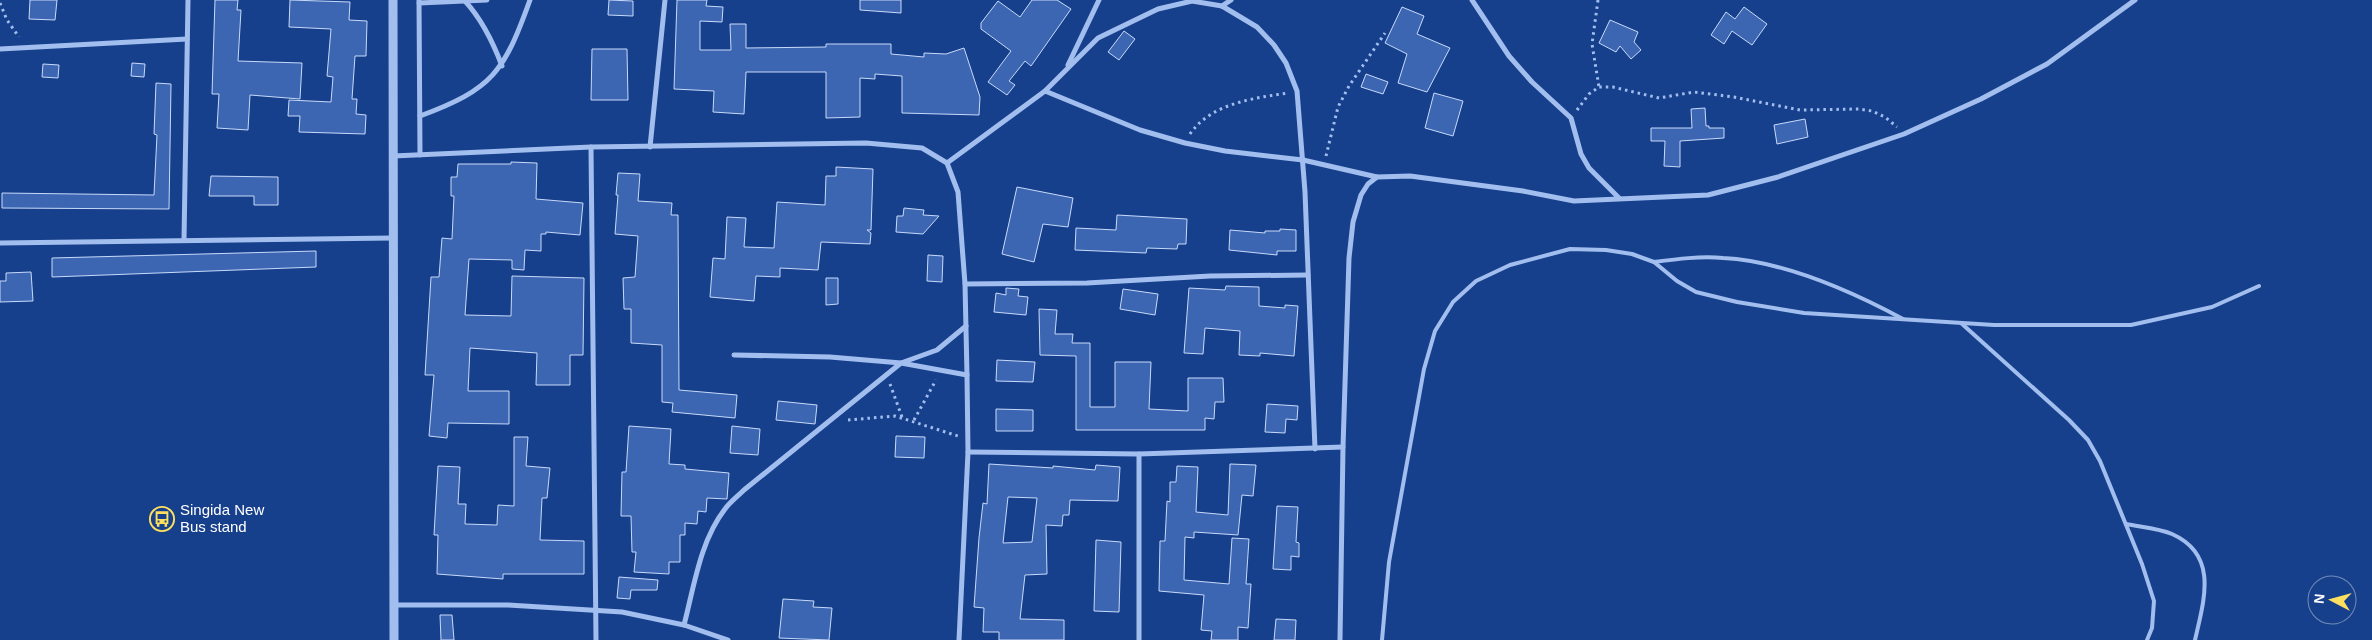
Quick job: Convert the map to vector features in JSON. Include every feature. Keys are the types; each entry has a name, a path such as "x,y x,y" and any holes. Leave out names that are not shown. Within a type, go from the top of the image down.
{"street":[{"path":"184,240 184,134 188,0"},
{"path":"393,0 394,640"},
{"path":"420,155 419,1 487,0"},
{"path":"420,116 453,104 481,87 502,66 518,34 530,0"},
{"path":"650,147 665,0"},
{"path":"1067,67 1099,0"},
{"path":"1222,6 1231,0"},
{"path":"1472,0 1509,56 1532,82 1571,118 1581,154 1589,168 1619,198"},
{"path":"1045,91 1140,130 1185,143 1225,151 1303,160 1377,177 1410,176 1446,180 1574,201 1619,198 1656,199 1708,195 1778,177 1904,134 1982,99 2047,64 2135,0"},
{"path":"465,1 494,43 502,66"},
{"path":"947,163 1045,91 1098,38 1158,9 1192,1 1222,6 1257,27 1274,45 1286,63 1296,91 1303,160 1315,449"},
{"path":"0,50 187,39"},
{"path":"392,156 591,147 866,143 922,148 947,163 958,192 965,284 968,452 959,640"},
{"path":"591,147 596,640"},
{"path":"1340,640 1342,447 1349,258 1353,222 1361,195 1368,184 1377,177"},
{"path":"0,243 393,238"},
{"path":"965,284 1087,282 1210,276 1308,275"},
{"path":"684,626 704,550 710,534 725,508 744,490 887,374 902,363 937,350 966,326"},
{"path":"734,355 830,357 902,363 967,375"},
{"path":"968,452 1139,454 1342,447"},
{"path":"1139,454 1139,640"},
{"path":"394,605 499,605 595,609 645,616 728,640"}],"lane":[{"path":"1382,640 1389,562 1424,368 1435,331 1453,302 1476,281 1510,265 1570,249 1606,250 1632,254 1654,262 1677,281 1696,292 1737,302 1804,313 1961,324 2131,325 2212,307 2259,286"},
{"path":"1654,262 1692,257 1725,258 1762,264 1841,289 1873,302 1906,320"},
{"path":"1961,324 2063,414 2088,440 2100,461 2126,524 2154,601 2154,617 2147,640"},
{"path":"2126,524 2171,534 2189,545 2200,558 2206,582 2195,640"}],"path":[{"path":"1598,0 1592,30 1592,44 1599,87"},
{"path":"0,3 7,20 18,36 33,49"},
{"path":"1325,164 1338,107 1349,86 1385,33"},
{"path":"1571,118 1589,94 1599,87 1613,87 1659,98 1694,92 1734,97 1800,110 1872,110 1884,117 1904,134"},
{"path":"1185,143 1195,128 1210,115 1232,105 1296,91"},
{"path":"914,420 942,370"},
{"path":"887,374 902,417"},
{"path":"824,425 875,417 902,417 968,440"}],"building":[{"path":"30,0 57,0 55,20 29,19"},
{"path":"215,0 238,0 237,10 241,10 238,61 302,63 300,99 250,95 248,130 217,128 219,94 212,94"},
{"path":"290,0 350,2 349,20 367,21 366,56 355,56 352,99 357,99 356,114 366,115 365,134 299,132 300,116 288,116 289,100 331,102 333,77 327,76 331,29 289,27"},
{"path":"609,0 633,1 633,16 608,15"},
{"path":"677,0 707,0 706,6 723,7 722,22 700,21 700,50 731,50 730,24 746,24 746,48 826,47 826,44 891,44 891,54 924,57 924,53 946,54 964,48 980,97 979,115 902,113 902,76 875,74 875,79 860,78 860,117 826,118 826,72 746,72 744,114 713,112 714,91 674,89"},
{"path":"860,0 901,0 901,13 860,10"},
{"path":"1032,0 1057,0 1071,9 1031,66 1025,61 1009,81 1015,85 1007,95 988,82 1011,51 981,29 981,23 998,1 1020,17"},
{"path":"1402,7 1424,16 1417,34 1450,48 1427,92 1398,83 1407,54 1385,43"},
{"path":"1744,7 1767,24 1752,45 1732,31 1724,44 1711,35 1726,12 1735,19"},
{"path":"1610,20 1638,32 1634,42 1641,50 1631,59 1620,46 1616,52 1599,43"},
{"path":"1124,31 1135,39 1119,60 1108,52"},
{"path":"592,49 627,49 628,100 591,100"},
{"path":"132,63 145,64 144,77 131,76"},
{"path":"43,64 59,65 58,78 42,77"},
{"path":"1366,74 1388,82 1383,94 1361,87"},
{"path":"156,83 171,84 169,209 2,208 2,193 154,195 157,135 154,134"},
{"path":"1434,93 1463,101 1453,136 1425,128"},
{"path":"1705,108 1706,126 1709,126 1709,128 1724,128 1724,138 1680,141 1680,167 1664,166 1665,141 1651,141 1651,128 1692,128 1691,109"},
{"path":"1805,119 1808,137 1777,144 1774,125"},
{"path":"511,162 537,163 536,199 583,203 580,235 546,232 546,234 541,234 541,251 525,250 524,270 512,269 512,260 469,259 465,315 511,316 512,276 584,278 583,355 570,355 570,385 536,385 537,353 470,348 468,391 509,391 509,424 448,423 447,438 429,436 434,375 425,375 431,277 439,277 442,238 452,239 454,196 451,196 451,177 457,177 458,164 511,164"},
{"path":"836,167 873,169 871,230 867,230 871,233 870,244 821,242 818,270 780,268 780,277 756,276 754,301 710,297 713,258 725,259 727,217 746,218 744,247 774,248 777,202 825,205 826,176 836,176"},
{"path":"618,173 640,174 638,201 672,203 671,215 678,215 679,390 737,395 735,418 672,412 673,403 662,402 662,345 631,343 631,309 624,309 623,278 635,277 638,236 615,234"},
{"path":"211,176 278,177 278,205 254,205 254,196 209,196"},
{"path":"1017,187 1073,198 1068,227 1043,224 1034,262 1002,254"},
{"path":"904,208 924,210 923,215 939,216 923,234 896,232 897,216 903,216"},
{"path":"1117,215 1187,219 1186,244 1178,244 1177,249 1147,248 1146,253 1075,250 1076,228 1116,230"},
{"path":"1280,229 1296,230 1296,251 1277,251 1277,255 1229,250 1230,230 1265,233 1265,231 1280,231"},
{"path":"316,251 316,267 52,277 52,258"},
{"path":"928,255 943,256 942,282 927,281"},
{"path":"31,272 33,301 0,302 0,281 6,281 6,273"},
{"path":"826,278 838,278 838,304 826,305"},
{"path":"1226,286 1259,287 1259,306 1285,308 1285,305 1298,306 1294,356 1260,353 1260,356 1239,355 1240,331 1205,328 1203,354 1184,353 1189,288 1225,290"},
{"path":"1006,288 1019,289 1018,296 1028,297 1026,315 994,312 996,293 1006,295"},
{"path":"1123,289 1158,294 1155,315 1120,309"},
{"path":"1039,309 1057,310 1055,334 1073,334 1072,343 1090,343 1090,407 1115,407 1115,362 1151,362 1149,409 1188,411 1188,378 1223,378 1224,402 1215,402 1214,419 1205,418 1205,430 1076,430 1076,356 1040,355"},
{"path":"997,360 1035,362 1033,382 996,381"},
{"path":"778,401 817,405 815,424 776,420"},
{"path":"1267,404 1298,406 1297,420 1286,419 1285,433 1265,432"},
{"path":"996,409 1033,410 1033,431 996,431"},
{"path":"629,426 671,429 669,464 685,465 685,469 729,473 727,499 707,498 706,512 698,511 697,524 685,523 685,535 680,535 680,562 669,562 669,574 634,572 636,552 632,552 631,516 621,516 622,472 626,472"},
{"path":"732,426 760,429 758,455 730,453"},
{"path":"896,436 925,437 924,458 895,457"},
{"path":"514,437 528,437 526,466 550,468 547,498 542,498 540,540 584,541 584,574 503,574 503,579 437,574 438,535 434,535 438,466 460,467 458,504 466,504 465,524 497,525 498,505 514,506"},
{"path":"989,464 1053,468 1053,466 1095,470 1096,465 1120,467 1118,501 1070,500 1069,515 1063,515 1062,526 1046,525 1047,574 1025,575 1020,619 1064,620 1064,640 999,640 999,632 983,632 984,608 974,607 983,503 987,504","holes":["1008,497 1037,498 1032,542 1003,543"]},
{"path":"1230,464 1256,465 1253,496 1242,495 1238,535 1194,532 1194,538 1185,537 1184,580 1229,584 1232,538 1249,539 1246,584 1251,584 1248,628 1238,627 1238,640 1211,640 1212,631 1201,630 1204,595 1159,591 1160,541 1165,541 1167,501 1170,502 1170,482 1176,482 1177,466 1198,467 1196,512 1228,515"},
{"path":"1277,506 1298,507 1296,542 1299,543 1299,557 1291,556 1291,570 1273,569"},
{"path":"1096,540 1121,542 1119,612 1094,611"},
{"path":"619,577 658,580 657,590 631,590 630,599 617,598"},
{"path":"783,599 814,601 813,607 832,608 829,640 779,638"},
{"path":"440,615 452,615 454,640 441,640"},
{"path":"1276,619 1296,620 1295,640 1274,640"}],"place":[{"name":"Singida New Bus stand","path":"162,519"}]}
